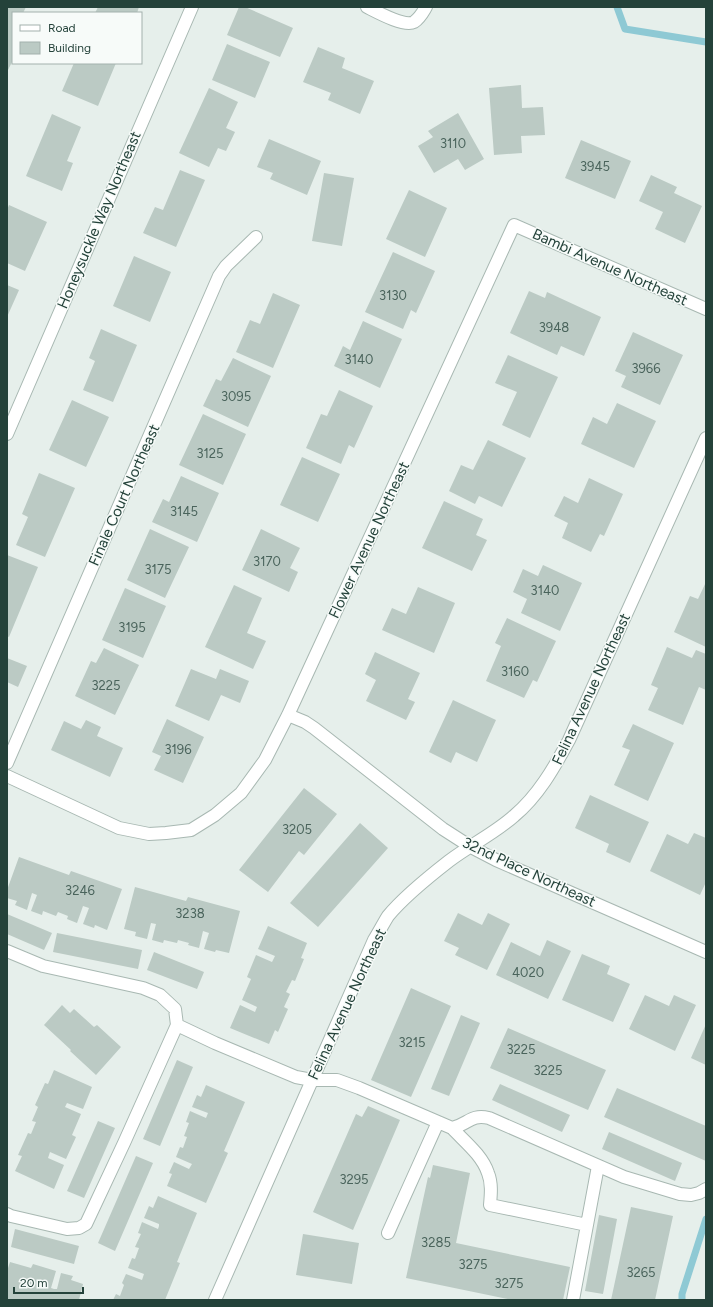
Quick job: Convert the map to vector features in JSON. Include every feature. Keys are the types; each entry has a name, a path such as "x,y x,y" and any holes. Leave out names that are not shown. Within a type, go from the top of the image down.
{"street":[{"name":"Honeysuckle Way Northeast","path":"7,434 192,7"},
{"path":"367,7 393,19 405,22 413,22 420,16 426,7"},
{"name":"Bambi Avenue Northeast","path":"514,225 706,309"},
{"name":"Flower Avenue Northeast","path":"7,776 119,828 149,834 166,834 191,830 215,815 241,794 265,760 288,715 514,225"},
{"name":"Finale Court Northeast","path":"7,763 219,276 226,266 256,237"},
{"name":"Felina Avenue Northeast","path":"215,1300 374,940 389,916 408,896 450,861 515,816 541,788 557,763 569,740 706,438"},
{"name":"32nd Place Northeast","path":"288,715 305,722 314,728 443,829 471,847 496,860 706,952"},
{"path":"7,951 43,966 143,988 160,995 175,1009 177,1025 124,1144 86,1224 79,1228 67,1229 7,1214"},
{"path":"177,1025 215,1043 296,1077 312,1080 337,1080 452,1128 481,1159 488,1173 491,1192 490,1204 587,1225"},
{"path":"452,1128 463,1125 475,1117 489,1118 624,1177 680,1194 691,1195 706,1189"},
{"path":"388,1233 438,1122"},
{"path":"573,1300 598,1166"}],"building":[{"path":"7,7 26,7 24,12 12,12 12,62 7,70"},
{"path":"98,7 139,7 137,12 96,12"},
{"path":"239,7 245,7 293,28 280,57 227,35"},
{"path":"227,44 270,62 255,98 212,80"},
{"path":"318,47 345,58 342,68 374,81 360,114 328,100 331,93 303,82"},
{"path":"74,64 116,64 98,106 62,91"},
{"path":"521,85 522,108 543,107 545,135 521,136 522,153 494,155 489,88"},
{"path":"209,88 238,102 226,128 235,132 226,151 218,148 209,167 179,153"},
{"path":"458,113 484,159 465,170 458,159 434,173 418,146 433,137 428,131"},
{"path":"52,114 81,127 67,161 73,163 62,191 26,176"},
{"path":"269,139 321,161 307,195 270,179 273,173 257,167"},
{"path":"581,140 631,161 615,199 565,178"},
{"path":"180,170 205,180 176,247 143,233 155,207 163,210"},
{"path":"324,173 354,178 342,246 312,241"},
{"path":"651,175 677,187 674,193 702,206 685,243 655,229 663,212 639,201"},
{"path":"409,190 447,208 425,257 386,239"},
{"path":"9,205 47,222 25,271 7,263 7,210"},
{"path":"393,252 435,271 416,313 411,310 403,329 365,312"},
{"path":"134,256 171,272 150,322 113,306"},
{"path":"7,285 19,290 7,317"},
{"path":"529,291 545,298 547,292 601,317 584,356 561,346 557,355 510,333"},
{"path":"273,293 300,305 273,368 236,352 250,320 260,324"},
{"path":"363,321 402,339 380,388 334,366 343,346 350,350"},
{"path":"101,329 137,345 113,402 83,390 95,361 89,358"},
{"path":"633,332 683,355 660,405 621,387 626,376 615,371"},
{"path":"508,355 558,377 530,438 502,425 517,392 495,383"},
{"path":"233,358 271,376 248,427 203,406 216,379 221,381"},
{"path":"339,390 373,406 354,448 349,445 341,464 306,448 321,414 327,416"},
{"path":"72,400 109,417 86,467 49,450"},
{"path":"617,403 656,421 634,468 581,444 593,417 607,424"},
{"path":"203,414 246,434 223,485 179,465"},
{"path":"488,440 526,458 502,507 479,496 475,504 449,491 461,465 473,470"},
{"path":"302,457 340,474 318,522 280,505"},
{"path":"39,473 75,488 45,557 16,545 28,517 22,514"},
{"path":"181,476 219,493 197,542 152,522 163,499 169,502"},
{"path":"589,478 623,494 604,536 600,534 591,552 562,538 568,523 554,516 564,496 578,503"},
{"path":"444,501 483,519 476,535 487,540 472,571 422,548"},
{"path":"150,529 189,547 165,598 127,580"},
{"path":"261,529 300,548 290,568 298,572 289,592 242,570"},
{"path":"7,555 38,567 9,637 7,636"},
{"path":"543,565 582,583 560,631 521,613 527,599 513,592 523,569 538,576"},
{"path":"706,582 706,647 674,632 690,596 698,599"},
{"path":"234,585 262,598 247,633 266,641 253,669 205,647"},
{"path":"418,587 455,603 434,653 382,630 392,608 406,614"},
{"path":"125,588 166,606 143,658 102,640"},
{"path":"507,618 556,641 537,682 533,680 524,698 486,681 501,646 495,643"},
{"path":"667,647 692,658 696,650 706,654 706,690 699,687 683,725 648,710 658,688 651,685"},
{"path":"104,648 139,665 115,715 75,696 91,661 96,663"},
{"path":"375,652 420,673 408,699 415,702 406,720 366,701 376,680 365,674"},
{"path":"7,658 27,666 18,687 7,682"},
{"path":"191,669 216,679 220,669 249,681 240,703 221,695 209,721 175,706"},
{"path":"453,700 496,720 477,762 456,752 451,763 429,752"},
{"path":"167,719 204,737 183,783 154,770 161,756 152,752"},
{"path":"86,720 101,727 97,736 123,748 110,777 51,750 64,721 81,729"},
{"path":"633,724 674,743 648,801 614,785 630,750 622,747"},
{"path":"304,788 337,814 304,855 299,851 268,892 239,870"},
{"path":"590,795 649,822 630,863 606,852 609,844 575,828"},
{"path":"360,823 388,848 318,927 290,903"},
{"path":"694,833 706,838 706,882 700,895 650,871 667,834 688,844"},
{"path":"19,857 69,875 71,871 122,889 107,930 95,925 94,928 83,924 89,908 83,906 77,923 67,919 68,916 58,912 56,916 43,911 42,915 31,911 37,895 32,893 27,910 15,905 17,901 7,898 7,890"},
{"path":"135,887 186,901 188,897 240,911 229,953 216,950 215,952 204,949 209,933 203,931 199,948 178,940 177,943 164,940 163,943 152,940 156,924 151,923 147,939 135,936 136,932 124,929"},
{"path":"458,913 482,925 488,913 510,924 487,970 455,955 459,948 444,941"},
{"path":"7,914 52,933 44,950 7,934"},
{"path":"268,926 307,943 301,958 304,959 295,981 292,980 286,992 290,994 284,1007 288,1009 278,1032 275,1030 269,1044 230,1028 240,1005 255,1012 257,1007 242,1000 251,979 247,977 256,955 272,962 275,956 258,949"},
{"path":"57,933 142,950 138,969 53,952"},
{"path":"547,940 571,951 548,999 496,975 511,942 540,956"},
{"path":"154,952 204,972 197,989 147,970"},
{"path":"582,954 610,966 607,974 630,984 613,1022 562,1000"},
{"path":"411,988 451,1006 411,1097 371,1080"},
{"path":"645,995 669,1006 674,995 696,1005 675,1051 629,1029"},
{"path":"62,1005 70,1013 74,1009 94,1027 97,1025 121,1047 96,1075 44,1025"},
{"path":"461,1015 480,1023 449,1096 431,1089"},
{"path":"706,1024 706,1065 691,1058"},
{"path":"508,1028 606,1070 588,1110 490,1068"},
{"path":"177,1060 193,1067 160,1146 143,1139"},
{"path":"54,1070 92,1087 83,1109 67,1103 65,1107 81,1114 72,1135 76,1137 66,1159 50,1152 48,1158 64,1165 54,1189 15,1171 22,1156 18,1155 28,1133 31,1134 36,1122 32,1121 38,1107 35,1105 45,1083 48,1084"},
{"path":"500,1084 570,1115 562,1132 492,1100"},
{"path":"206,1085 245,1102 224,1151 228,1153 206,1203 167,1186 172,1174 169,1173 174,1162 189,1169 192,1164 176,1157 180,1147 183,1148 187,1137 184,1136 189,1123 186,1122 190,1111 206,1118 208,1113 192,1107 197,1095 201,1097"},
{"path":"617,1088 706,1126 706,1161 604,1117"},
{"path":"368,1106 400,1120 353,1230 313,1212 356,1114 362,1117"},
{"path":"98,1121 115,1128 84,1198 67,1191"},
{"path":"609,1132 682,1163 675,1181 602,1149"},
{"path":"136,1156 153,1163 115,1251 98,1243"},
{"path":"433,1165 470,1173 456,1243 570,1267 563,1300 512,1300 406,1278 428,1177 430,1178"},
{"path":"158,1196 197,1213 177,1262 180,1263 165,1300 113,1300 116,1294 120,1296 124,1285 122,1283 126,1274 142,1280 144,1274 128,1268 132,1258 135,1259 139,1248 135,1247 141,1234 138,1233 142,1222 158,1229 159,1224 144,1218 149,1206 153,1208"},
{"path":"631,1207 673,1216 655,1300 611,1300"},
{"path":"599,1215 617,1219 603,1294 585,1291"},
{"path":"15,1229 79,1246 74,1264 11,1247"},
{"path":"303,1234 359,1243 352,1284 296,1275"},
{"path":"10,1262 31,1268 33,1264 56,1271 51,1288 54,1289 57,1289 61,1273 73,1276 71,1280 83,1284 79,1300 7,1300 7,1271"}],"waterway":[{"path":"617,7 625,29 706,42"},
{"path":"682,1300 682,1294 706,1219"}]}
